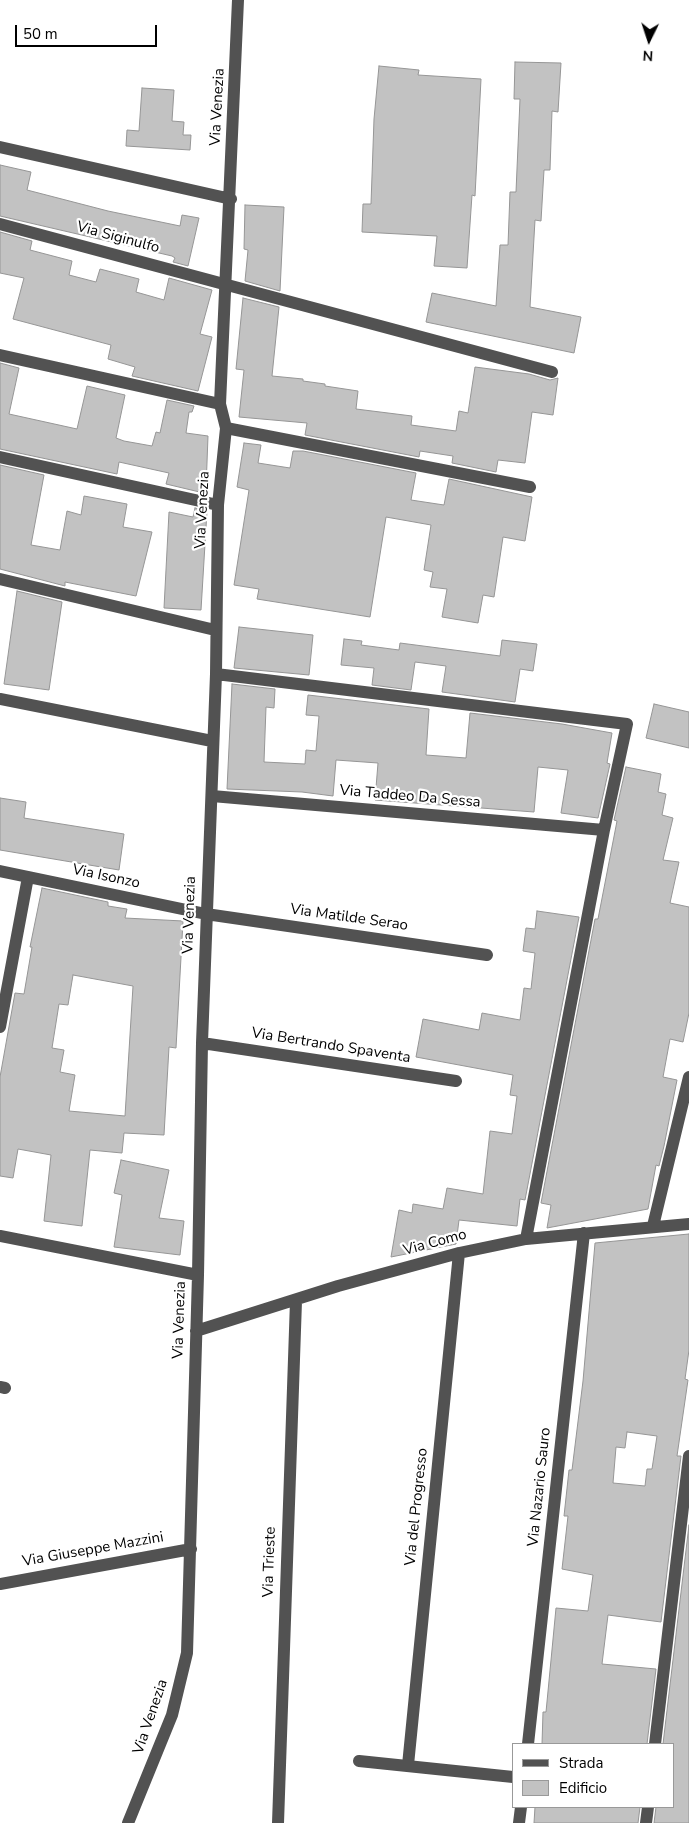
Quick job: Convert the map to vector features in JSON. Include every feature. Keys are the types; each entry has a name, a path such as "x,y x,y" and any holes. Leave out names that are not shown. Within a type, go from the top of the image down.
{"street":[{"name":"Via Venezia","path":"128,1823 172,1715 182,1681 187,1653 198,1275 202,1043 216,674 215,630 218,505 226,428 220,404 231,199 238,0"},
{"path":"0,147 231,199"},
{"name":"Via Siginulfo","path":"0,224 552,372"},
{"path":"0,355 220,404"},
{"path":"226,428 530,487"},
{"path":"0,457 218,505"},
{"path":"0,579 215,630"},
{"path":"216,674 627,724 604,830 526,1239"},
{"path":"0,699 212,740"},
{"name":"Via Taddeo Da Sessa","path":"212,796 604,830"},
{"name":"Via Isonzo","path":"0,871 206,914"},
{"path":"0,1027 28,877"},
{"name":"Via Matilde Serao","path":"206,914 487,955"},
{"name":"Via Bertrando Spaventa","path":"202,1043 456,1081"},
{"path":"653,1226 689,1077"},
{"name":"Via Como","path":"196,1331 296,1302 338,1286 459,1253 526,1239 689,1224"},
{"name":"Via Nazario Sauro","path":"528,1743 584,1234"},
{"path":"0,1236 198,1275"},
{"name":"Via del Progresso","path":"408,1764 459,1253"},
{"name":"Via Trieste","path":"278,1823 296,1302"},
{"path":"655,1743 689,1456"},
{"name":"Via Giuseppe Mazzini","path":"0,1584 191,1549"},
{"path":"359,1761 408,1764 512,1777"},
{"path":"519,1823 521,1808"},
{"path":"646,1823 648,1808"}],"building":[{"path":"515,62 561,63 558,112 552,111 550,170 544,170 541,221 535,220 530,307 581,317 574,353 426,322 432,293 496,306 500,245 508,245 510,192 516,192 520,99 514,99"},
{"path":"379,66 419,70 418,75 481,79 475,196 472,195 467,268 434,266 437,236 362,232 363,204 371,204 374,119"},
{"path":"142,88 174,90 172,121 184,122 183,135 191,135 190,150 126,146 127,130 139,131"},
{"path":"0,165 31,172 27,190 108,211 180,226 182,215 199,218 188,266 173,262 175,258 172,256 0,216"},
{"path":"245,205 284,207 280,291 245,281 248,250 244,249"},
{"path":"0,232 32,241 30,250 72,261 69,275 96,282 100,269 139,279 136,292 164,300 169,278 212,290 200,334 212,337 198,391 132,376 135,367 108,359 111,345 13,319 24,278 0,273"},
{"path":"243,298 279,307 272,376 303,379 303,381 325,384 325,386 358,391 356,409 412,416 411,425 456,431 459,411 468,413 475,367 529,374 550,380 558,378 553,415 532,412 525,463 498,460 496,472 452,463 453,456 420,451 419,457 305,435 307,423 239,417 244,370 236,369"},
{"path":"0,363 19,368 9,414 77,429 87,386 125,395 116,438 124,441 152,446 156,432 160,433 167,400 194,406 192,412 189,412 186,433 208,436 206,489 208,489 208,494 166,484 169,473 119,462 117,474 0,449"},
{"path":"244,443 261,445 258,463 290,468 293,451 303,451 416,473 411,500 444,505 449,479 532,497 525,541 503,537 494,597 483,595 478,623 442,617 447,589 430,587 433,572 424,570 431,525 386,517 370,617 257,599 259,589 234,585 249,490 237,487"},
{"path":"0,465 44,475 31,545 60,550 67,511 81,515 84,496 127,504 123,527 152,532 136,596 65,582 65,586 0,569"},
{"path":"195,508 207,511 201,610 164,608 169,512 193,517"},
{"path":"17,591 62,602 49,690 4,684"},
{"path":"239,627 313,635 309,675 234,668"},
{"path":"344,639 362,641 361,645 399,650 400,643 500,656 502,640 537,644 533,671 520,669 515,702 442,692 446,666 415,662 411,690 372,685 374,668 341,665"},
{"path":"232,684 275,689 274,708 266,707 264,762 305,764 306,750 316,751 319,716 306,715 308,695 429,709 426,755 466,758 470,713 562,724 612,733 607,763 610,764 598,818 561,813 568,770 538,767 534,812 375,800 378,763 336,760 333,796 302,792 227,789"},
{"path":"654,704 689,712 689,748 646,738"},
{"path":"626,767 661,774 658,792 666,794 662,815 673,818 663,860 679,862 670,903 689,907 689,1013 683,1042 670,1039 663,1077 677,1080 664,1146 659,1166 656,1165 648,1209 547,1228 551,1205 541,1203 595,919 598,919 617,821 614,820"},
{"path":"0,798 26,802 24,818 124,834 119,870 0,850"},
{"path":"42,888 108,902 108,906 127,909 125,918 183,921 176,1048 169,1047 164,1135 124,1133 122,1153 90,1150 82,1226 44,1221 51,1155 18,1149 13,1178 0,1176 0,1077 15,993 24,994 32,947 30,947","holes":["73,975 133,986 125,1116 69,1111 75,1075 60,1072 64,1050 52,1048 59,1004 68,1005"]},
{"path":"537,911 579,917 525,1200 520,1199 517,1226 459,1220 456,1244 391,1257 399,1210 412,1213 413,1204 443,1209 447,1188 483,1194 490,1131 512,1134 517,1096 510,1095 513,1075 416,1057 423,1019 479,1030 482,1013 520,1020 524,988 531,989 535,953 523,951 526,928 535,929"},
{"path":"121,1160 169,1170 159,1218 184,1221 180,1255 114,1247 122,1195 114,1193"},
{"path":"689,1234 689,1350 685,1379 688,1380 677,1456 681,1456 661,1622 608,1615 602,1664 656,1669 647,1743 542,1743 543,1712 546,1712 556,1608 588,1611 593,1575 562,1569 568,1516 564,1516 569,1470 572,1470 583,1381 595,1243","holes":["627,1432 657,1436 652,1469 647,1469 645,1486 613,1483 616,1447 625,1448"]},
{"path":"689,1525 689,1823 654,1823 656,1808 674,1808 674,1743 663,1743"},
{"path":"535,1808 640,1808 638,1823 534,1823"}]}
